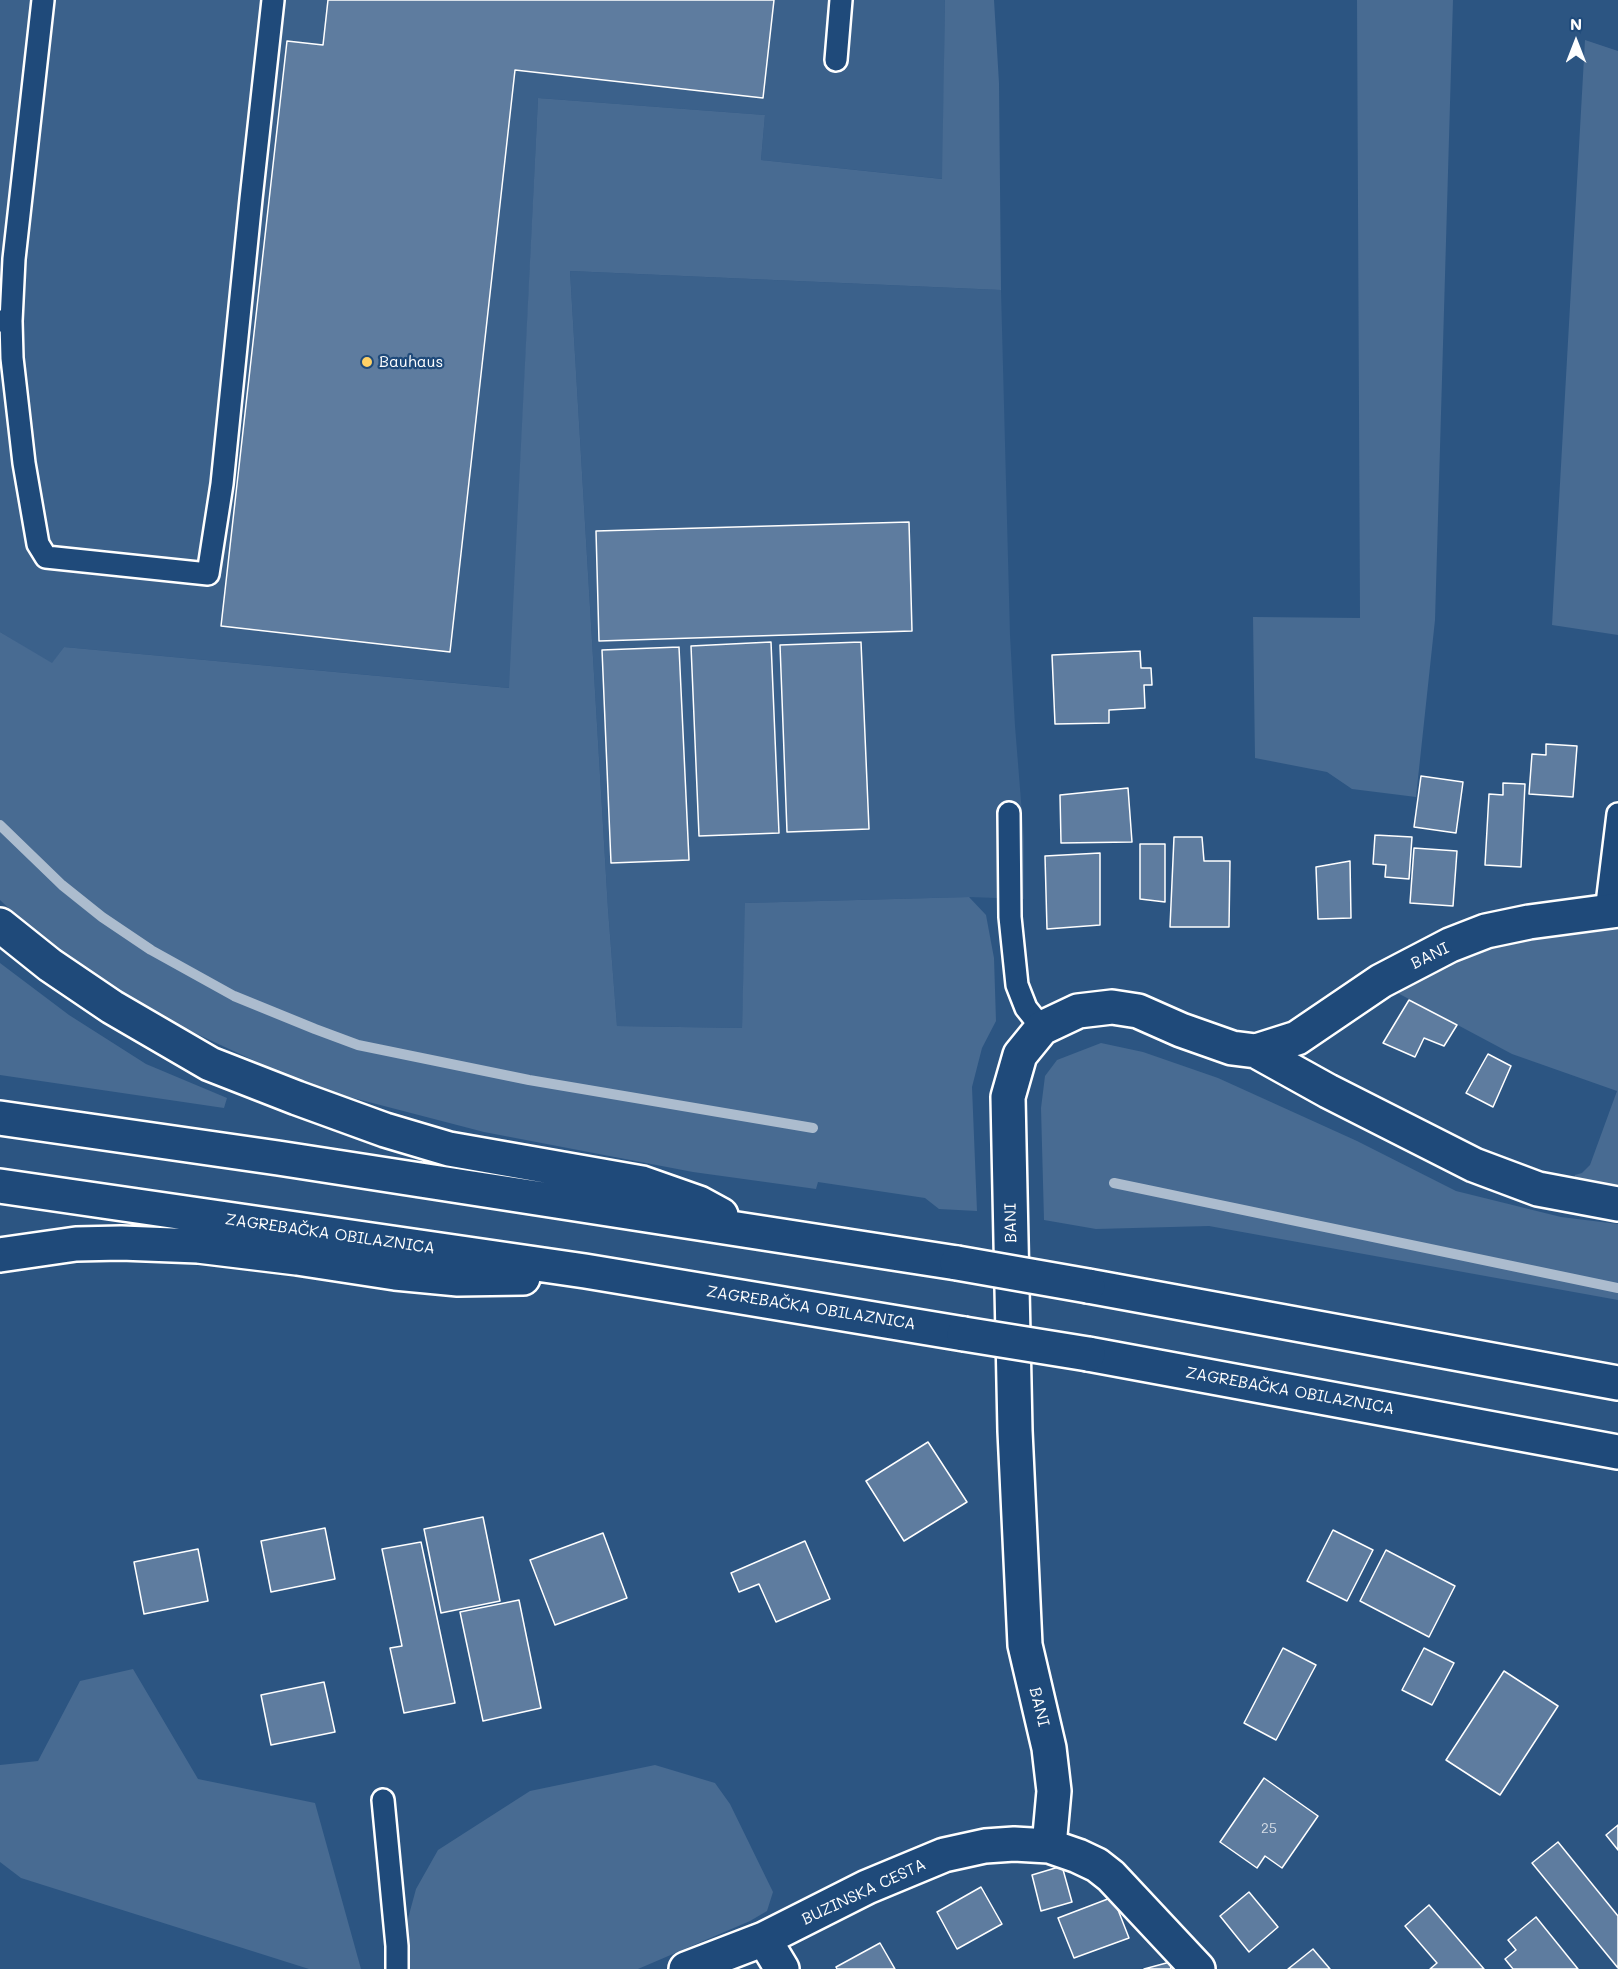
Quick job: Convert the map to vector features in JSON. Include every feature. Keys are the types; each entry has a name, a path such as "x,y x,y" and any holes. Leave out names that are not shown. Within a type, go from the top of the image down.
{"main road":[{"name":"BANI","path":"1049,1846 1054,1791 1049,1748 1025,1645 1015,1431 1008,1097 1020,1055 1042,1028 1078,1011 1112,1007 1138,1011 1181,1030 1232,1048 1256,1051 1297,1038 1381,981 1468,938 1486,931 1529,922 1612,911"},
{"path":"0,925 50,965 112,1007 210,1064 374,1126 449,1149 642,1183 699,1203 748,1230"},
{"path":"1256,1051 1328,1091 1474,1165 1538,1189 1618,1204"},
{"path":"0,1118 278,1158 957,1263 1618,1383"},
{"name":"ZAGREBAČKA OBILAZNICA","path":"0,1186 585,1271 1088,1354 1618,1452"},
{"path":"0,1255 76,1244 121,1243 198,1246 395,1273 458,1279 519,1278 585,1271"},
{"path":"1586,1377 1618,1374"},
{"name":"BUZINSKA CESTA","path":"686,1969 764,1938 867,1887 944,1855 985,1846 1014,1844 1049,1846"},
{"path":"1049,1846 1097,1865 1111,1876 1198,1969"},
{"path":"764,1938 782,1969"}],"lane":[{"path":"43,0 6,321 24,463 38,544 46,557 208,574 222,484 249,210 273,0"},
{"path":"836,60 841,0"},
{"path":"1009,813 1010,917 1017,985 1026,1008 1042,1028"},
{"path":"1612,911 1618,814"},
{"path":"382,1800 397,1946 397,1969"}],"shaded area":[{"path":"0,0 945,0 943,179 761,160 765,115 538,98 510,688 64,647 52,664 0,632"},
{"path":"945,0 994,0 999,83 1001,290 570,271 617,1026 742,1028 745,903 969,897 986,915 994,958 996,1021 982,1048 972,1087 977,1211 939,1209 925,1198 818,1182 816,1189 693,1172 484,1132 311,1087 156,1015 35,933 0,900 0,632 52,663 64,647 509,688 538,98 765,115 761,160 942,179"},
{"path":"1357,0 1453,0 1435,620 1416,797 1352,789 1327,772 1255,758 1253,617 1360,618"},
{"path":"1585,40 1618,51 1618,635 1552,625"},
{"path":"570,271 1001,290 1010,635 1024,838 1024,899 969,897 746,903 742,1028 617,1026"},
{"path":"1618,926 1618,1189 1574,1182 1575,1175 1582,1173 1590,1165 1617,1091 1512,1054 1392,990 1486,946 1534,935"},
{"path":"0,963 69,1015 146,1064 227,1098 224,1108 0,1075"},
{"path":"1101,1043 1143,1052 1218,1078 1357,1141 1456,1191 1561,1217 1618,1224 1618,1300 1209,1226 1096,1229 1044,1220 1041,1108 1045,1076 1057,1060"},
{"path":"133,1669 198,1779 315,1803 361,1969 309,1969 21,1878 0,1862 0,1765 38,1761 80,1681"},
{"path":"655,1765 715,1783 730,1804 773,1892 767,1911 750,1921 638,1969 408,1969 406,1926 416,1889 438,1850 530,1791"}],"building":[{"name":"Bauhaus","path":"328,0 774,0 763,98 515,70 450,652 221,626 287,41 323,45"},
{"path":"909,522 912,631 599,641 596,531"},
{"path":"771,642 779,833 699,836 691,646"},
{"path":"861,642 869,829 787,832 780,645"},
{"path":"679,647 689,860 611,863 602,650"},
{"path":"1140,651 1141,668 1151,668 1152,685 1144,685 1145,708 1109,710 1109,723 1055,724 1052,655"},
{"path":"1546,744 1577,746 1573,797 1529,794 1532,754 1546,755"},
{"path":"1421,776 1463,782 1456,833 1414,827"},
{"path":"1503,783 1525,784 1521,867 1485,865 1489,794 1503,795"},
{"path":"1128,788 1132,842 1061,843 1060,795"},
{"path":"1375,835 1412,837 1409,879 1385,877 1386,865 1373,864"},
{"path":"1174,837 1202,837 1204,861 1230,861 1229,927 1170,927"},
{"path":"1140,844 1165,844 1165,902 1140,899"},
{"path":"1414,848 1457,851 1453,906 1410,903"},
{"path":"1100,853 1100,925 1047,929 1045,856"},
{"path":"1350,861 1351,918 1318,919 1316,867"},
{"path":"1409,1000 1457,1025 1444,1046 1424,1038 1415,1057 1383,1043"},
{"path":"1488,1054 1511,1066 1493,1107 1466,1093"},
{"path":"928,1442 967,1502 904,1541 866,1481"},
{"path":"483,1517 500,1601 441,1613 424,1529"},
{"path":"325,1528 335,1579 271,1592 261,1541"},
{"path":"1333,1530 1373,1550 1347,1601 1307,1581"},
{"path":"603,1533 627,1598 555,1625 530,1560"},
{"path":"805,1541 830,1599 776,1622 759,1584 739,1592 731,1573"},
{"path":"421,1542 455,1703 404,1713 390,1648 402,1646 382,1549"},
{"path":"198,1549 208,1601 144,1614 134,1562"},
{"path":"1386,1550 1455,1586 1429,1637 1360,1601"},
{"path":"519,1600 541,1708 483,1721 460,1612"},
{"path":"1283,1648 1316,1665 1276,1740 1244,1723"},
{"path":"1424,1648 1454,1663 1432,1705 1402,1690"},
{"path":"1504,1671 1558,1706 1500,1795 1446,1760"},
{"path":"324,1682 335,1732 271,1745 261,1695"},
{"path":"1264,1778 1318,1816 1282,1868 1265,1856 1257,1868 1220,1842"},
{"path":"1618,1825 1618,1850 1606,1835"},
{"path":"1558,1842 1618,1916 1618,1968 1532,1863"},
{"path":"1062,1866 1072,1902 1041,1911 1032,1875"},
{"path":"981,1887 1002,1924 957,1949 937,1912"},
{"path":"1249,1892 1278,1927 1249,1952 1220,1916"},
{"path":"1113,1897 1129,1938 1074,1958 1058,1918"},
{"path":"1429,1905 1484,1969 1430,1969 1437,1963 1405,1926"},
{"path":"1536,1917 1578,1969 1513,1969 1505,1959 1516,1950 1508,1940"},
{"path":"880,1943 895,1969 837,1969 836,1967"},
{"path":"1313,1949 1330,1969 1288,1969"},
{"path":"1170,1962 1171,1969 1144,1969"}],"waterway":[{"path":"0,825 62,885 102,917 151,950 234,996 315,1029 358,1045 529,1080 813,1128"},
{"path":"1114,1183 1618,1288"}],"place":[{"name":"Bauhaus","path":"367,362"}]}
